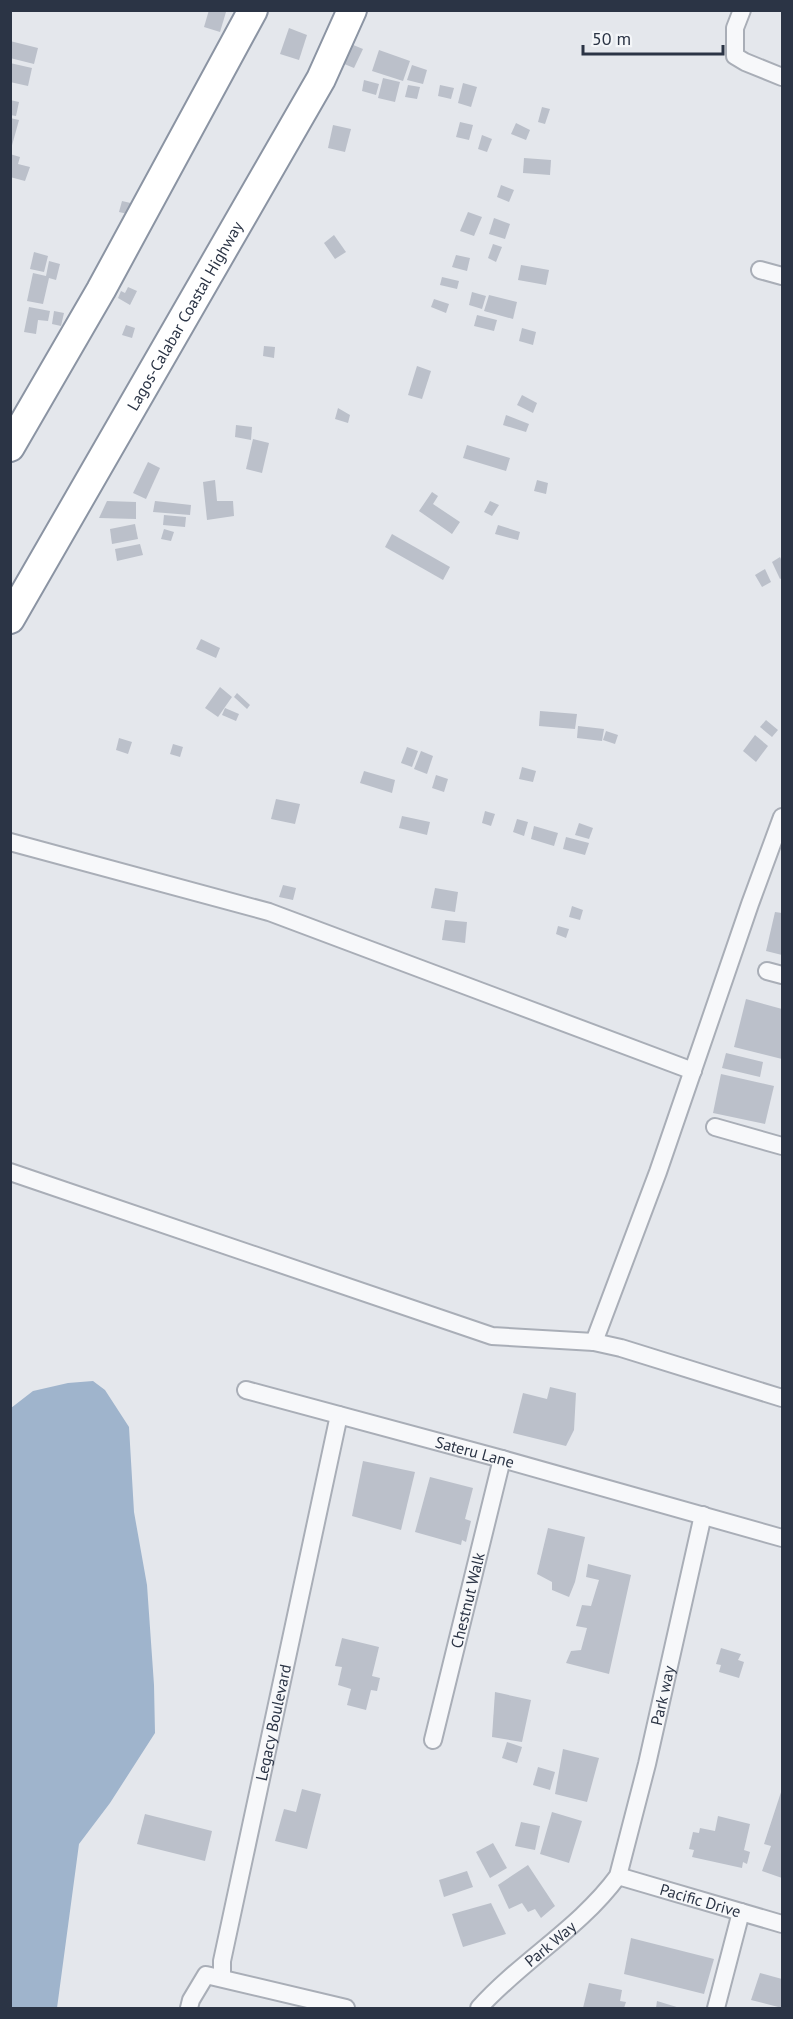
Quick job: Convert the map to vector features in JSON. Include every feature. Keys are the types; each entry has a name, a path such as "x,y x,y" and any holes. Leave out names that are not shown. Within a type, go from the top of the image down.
{"highway":[{"path":"10,447 101,290 254,10"},
{"name":"Lagos-Calabar Coastal Highway","path":"10,619 321,79 352,10"}],"street":[{"path":"742,10 735,28 735,56 783,77"},
{"path":"760,270 783,276"},
{"path":"594,1342 658,1172 750,904 783,817"},
{"path":"10,842 269,912 693,1071"},
{"path":"715,1127 783,1146"},
{"path":"10,1172 492,1336 594,1342 621,1348 783,1398"},
{"name":"Sateru Lane","path":"246,1390 783,1538"},
{"name":"Legacy Boulevard","path":"222,1978 222,1961 339,1415"},
{"name":"Chestnut Walk","path":"434,1740 502,1459"},
{"name":"Park way","path":"618,1876 647,1764 703,1515"},
{"name":"Pacific Drive","path":"618,1876 783,1924"},
{"name":"Park Way","path":"479,2008 582,1915 618,1876"},
{"path":"716,2008 741,1912"},
{"path":"189,2008 191,2000 206,1975 346,2008"}],"water":[{"path":"93,1381 105,1390 129,1427 134,1512 147,1585 155,1733 110,1803 79,1844 57,2008 11,2008 11,1408 33,1391 68,1383"}],"building":[{"path":"209,10 226,12 220,32 204,27"},
{"path":"289,28 307,35 299,60 280,54"},
{"path":"10,41 38,48 34,64 10,58"},
{"path":"346,42 363,49 354,68 337,61"},
{"path":"379,50 410,61 403,81 372,71"},
{"path":"10,63 32,68 28,86 10,82"},
{"path":"412,65 427,70 423,84 407,80"},
{"path":"383,78 400,82 395,102 378,98"},
{"path":"364,80 379,84 376,95 362,91"},
{"path":"463,83 477,87 471,107 458,103"},
{"path":"408,85 420,87 417,99 405,97"},
{"path":"440,85 454,88 451,99 438,96"},
{"path":"10,100 19,102 16,116 10,115"},
{"path":"542,107 550,109 545,124 538,122"},
{"path":"10,118 19,120 11,149 10,149"},
{"path":"460,122 473,125 469,140 456,137"},
{"path":"516,123 530,130 526,140 511,134"},
{"path":"333,125 351,129 345,152 328,148"},
{"path":"482,135 492,139 487,152 478,149"},
{"path":"10,154 20,157 18,164 30,167 25,181 10,177"},
{"path":"524,158 551,160 550,175 523,173"},
{"path":"501,185 514,190 509,202 497,197"},
{"path":"122,201 135,204 132,215 119,212"},
{"path":"468,212 482,217 474,236 460,231"},
{"path":"494,218 510,224 505,239 489,234"},
{"path":"334,235 346,252 335,259 324,243"},
{"path":"493,244 502,247 496,262 488,258"},
{"path":"34,252 48,256 44,272 30,269"},
{"path":"456,255 470,258 467,271 452,267"},
{"path":"49,261 60,264 56,280 49,278 43,304 27,301 33,273 46,276"},
{"path":"521,265 549,270 546,285 518,280"},
{"path":"442,277 459,281 457,289 440,285"},
{"path":"128,287 137,291 130,305 118,298 121,291 125,293"},
{"path":"472,292 486,296 482,309 469,305"},
{"path":"489,295 517,302 513,319 484,311"},
{"path":"434,299 449,304 446,313 431,307"},
{"path":"29,307 50,311 48,321 38,320 36,334 24,332"},
{"path":"54,311 64,313 61,326 52,324"},
{"path":"477,315 497,320 494,331 474,326"},
{"path":"126,325 135,328 132,338 122,335"},
{"path":"522,328 536,332 533,345 519,341"},
{"path":"264,346 275,347 274,358 263,356"},
{"path":"417,366 431,371 422,399 408,395"},
{"path":"522,395 537,403 533,413 517,405"},
{"path":"338,408 350,415 348,423 335,419"},
{"path":"506,415 529,424 526,432 503,425"},
{"path":"236,425 252,427 251,440 235,437"},
{"path":"253,439 269,443 262,473 246,469"},
{"path":"467,445 510,458 506,471 463,458"},
{"path":"148,462 160,468 146,499 133,493"},
{"path":"215,480 217,501 233,501 234,516 207,520 203,482"},
{"path":"537,480 548,483 546,494 534,491"},
{"path":"432,492 438,496 433,504 460,522 452,534 419,511"},
{"path":"107,501 136,502 136,519 99,518"},
{"path":"155,501 191,505 190,515 153,512"},
{"path":"490,501 499,505 492,516 484,512"},
{"path":"164,515 186,517 185,527 163,525"},
{"path":"135,524 138,539 112,544 110,529"},
{"path":"498,525 520,532 518,540 495,534"},
{"path":"164,529 174,532 171,541 161,539"},
{"path":"392,534 450,567 443,580 385,547"},
{"path":"140,544 143,555 117,561 115,549"},
{"path":"780,557 782,578 780,579 772,562"},
{"path":"765,569 771,582 762,587 755,575"},
{"path":"201,639 220,648 216,658 196,649"},
{"path":"220,687 232,697 218,717 205,708"},
{"path":"237,693 250,705 247,709 234,697"},
{"path":"225,708 239,714 236,721 222,715"},
{"path":"540,711 577,714 575,729 539,726"},
{"path":"766,720 778,730 772,737 760,727"},
{"path":"578,726 604,729 602,741 577,738"},
{"path":"606,731 618,735 615,744 603,740"},
{"path":"755,735 768,746 756,762 743,751"},
{"path":"119,738 132,742 128,754 116,750"},
{"path":"173,744 183,747 180,757 170,754"},
{"path":"407,747 418,751 412,767 401,763"},
{"path":"421,751 433,756 427,774 414,769"},
{"path":"522,767 536,771 533,782 519,779"},
{"path":"364,771 395,780 392,793 360,783"},
{"path":"436,775 448,779 444,792 432,788"},
{"path":"276,799 300,804 295,824 271,819"},
{"path":"485,811 495,814 491,826 482,823"},
{"path":"402,816 430,822 427,835 399,828"},
{"path":"517,819 528,822 524,836 513,832"},
{"path":"579,823 593,828 589,839 575,835"},
{"path":"534,826 558,833 554,846 531,839"},
{"path":"566,837 589,843 585,855 563,849"},
{"path":"283,885 296,888 293,900 279,897"},
{"path":"435,888 458,892 455,912 431,908"},
{"path":"572,906 583,910 580,920 569,917"},
{"path":"775,912 782,913 782,955 766,951"},
{"path":"445,920 467,922 465,943 442,940"},
{"path":"558,926 569,929 566,938 556,934"},
{"path":"746,999 782,1009 782,1059 734,1047"},
{"path":"726,1053 763,1062 760,1077 722,1068"},
{"path":"721,1074 774,1086 765,1124 713,1113"},
{"path":"550,1387 576,1393 574,1430 566,1446 513,1433 523,1393 547,1399"},
{"path":"363,1461 415,1472 401,1530 352,1516"},
{"path":"430,1477 473,1488 465,1519 471,1521 466,1542 462,1540 461,1545 415,1532"},
{"path":"548,1528 585,1537 575,1582 569,1597 552,1590 552,1582 537,1574"},
{"path":"588,1564 631,1575 609,1674 566,1663 571,1651 581,1650 587,1628 576,1626 582,1605 591,1606 599,1580 586,1577"},
{"path":"342,1638 379,1647 372,1676 380,1678 377,1691 371,1690 366,1710 347,1705 351,1689 338,1685 342,1667 335,1666"},
{"path":"721,1648 741,1654 738,1660 744,1662 739,1678 719,1672 721,1665 716,1664"},
{"path":"495,1692 531,1700 522,1742 492,1737"},
{"path":"507,1742 522,1747 517,1763 502,1758"},
{"path":"563,1749 599,1758 587,1802 555,1794"},
{"path":"538,1767 555,1772 550,1790 533,1785"},
{"path":"302,1789 321,1794 307,1849 275,1841 284,1809 296,1812"},
{"path":"782,1789 782,1878 762,1871 771,1846 764,1844"},
{"path":"552,1812 582,1821 569,1863 540,1854"},
{"path":"145,1814 212,1831 205,1861 137,1844"},
{"path":"718,1816 750,1824 744,1850 750,1852 747,1864 743,1862 742,1868 692,1857 694,1850 689,1849 693,1832 699,1833 700,1828 715,1831"},
{"path":"521,1822 540,1826 535,1850 515,1846"},
{"path":"493,1843 507,1868 490,1878 476,1852"},
{"path":"528,1865 555,1906 541,1918 535,1909 528,1912 522,1903 509,1909 498,1885"},
{"path":"467,1871 473,1887 444,1897 439,1880"},
{"path":"491,1903 506,1934 463,1947 452,1914"},
{"path":"631,1938 714,1959 704,1994 624,1974"},
{"path":"760,1973 782,1979 782,2008 751,2000"},
{"path":"589,1983 622,1990 620,2001 626,2002 624,2008 583,2008"},
{"path":"657,2001 680,2008 656,2008"}]}
